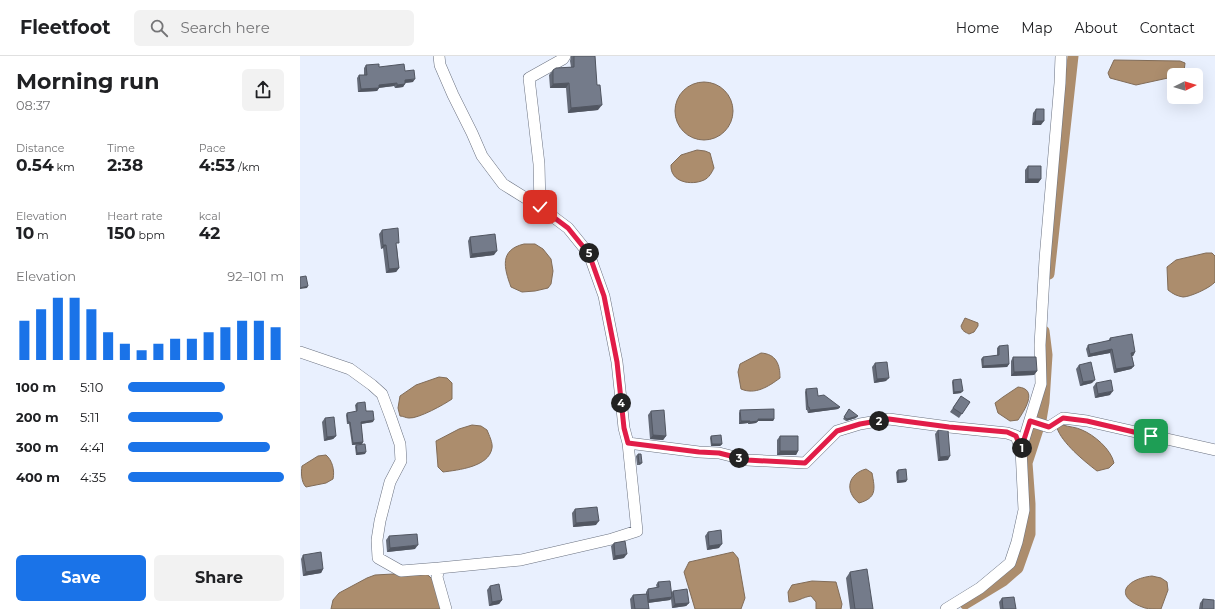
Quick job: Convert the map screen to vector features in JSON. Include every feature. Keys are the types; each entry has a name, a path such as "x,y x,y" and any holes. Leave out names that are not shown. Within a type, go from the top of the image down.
{"street":[{"path":"300,352 350,369 382,394 400,444 402,460 390,482 380,521 377,540 378,558 401,570 521,560 636,532 628,443 624,428 617,362 604,296 589,254 568,228 540,207 503,184 482,156 440,65 439,56"},
{"path":"540,207 539,164 529,78 565,56"},
{"path":"1021,449 1041,384 1040,345 1045,259 1061,56"},
{"path":"1030,421 1049,427 1063,418 1087,421 1215,450"},
{"path":"628,443 719,453 747,460 805,463 837,431 860,424 889,419 949,427 1007,432 1016,436 1021,449 1024,510 1017,542 1010,563 980,588 946,609"},
{"path":"439,568 437,577 446,609"}],"shaded area":[{"path":"1114,60 1180,61 1185,63 1184,68 1167,68 1167,78 1136,85 1110,78 1108,73"},
{"path":"704,82 715,84 728,95 731,100 733,111 731,122 720,135 715,138 704,140 693,138 680,127 677,122 675,111 677,100 688,87 693,84"},
{"path":"697,150 710,153 714,168 710,175 704,180 693,183 678,179 672,171 671,165 681,155"},
{"path":"524,244 535,244 543,249 551,259 553,271 551,284 548,288 522,292 511,287 505,267 507,255 516,247"},
{"path":"1212,253 1215,256 1215,282 1205,289 1186,297 1173,294 1168,290 1167,267 1176,260"},
{"path":"965,318 978,323 978,326 974,332 969,334 962,329 961,326"},
{"path":"761,353 770,355 774,358 778,364 780,378 766,387 756,391 746,391 741,389 738,372 740,364"},
{"path":"439,377 447,378 452,383 452,399 425,414 413,418 400,416 398,408 400,396 416,385"},
{"path":"1018,387 1028,392 1028,401 1018,420 1010,421 998,413 995,403"},
{"path":"472,425 481,426 487,430 492,444 490,454 479,463 472,466 464,469 443,472 438,467 436,441 459,429"},
{"path":"1063,425 1080,429 1097,439 1106,448 1114,463 1109,468 1097,471 1068,446 1057,428"},
{"path":"326,455 330,460 334,472 333,479 326,483 306,487 302,480 302,466 318,456"},
{"path":"866,469 872,473 874,488 872,496 859,503 851,493 850,483 855,475"},
{"path":"733,552 738,558 745,598 741,609 695,609 684,572 689,562"},
{"path":"420,573 429,576 434,582 442,609 331,609 333,600 339,593 367,578 375,575"},
{"path":"1152,576 1161,578 1167,582 1168,590 1161,609 1145,608 1135,604 1128,599 1126,594 1126,589 1129,585 1135,581"},
{"path":"812,581 836,582 842,604 841,609 816,609 816,602 811,596 789,602 788,592 792,585"}],"building":[{"path":"574,56 595,56 597,85 600,85 602,105 571,108 569,83 553,84 553,70 556,68 574,67"},
{"path":"379,64 379,67 404,64 405,71 414,70 415,79 405,80 405,84 397,85 397,83 379,85 379,88 361,89 359,75 367,75 366,65"},
{"path":"1036,109 1044,109 1044,121 1035,121"},
{"path":"1028,166 1041,166 1041,179 1028,179"},
{"path":"398,228 399,243 396,243 399,268 389,269 386,245 383,245 382,230"},
{"path":"495,234 497,251 472,254 470,237"},
{"path":"306,276 308,286 300,288 300,277"},
{"path":"1132,334 1135,352 1131,353 1134,366 1116,369 1112,349 1090,354 1088,345 1111,340 1110,338"},
{"path":"1008,345 1009,364 983,366 983,357 999,355 999,346"},
{"path":"1013,357 1036,357 1037,371 1014,372"},
{"path":"887,362 889,378 877,379 875,363"},
{"path":"1091,362 1095,380 1083,382 1079,365"},
{"path":"961,379 963,391 954,392 953,380"},
{"path":"1111,380 1113,391 1098,394 1096,383"},
{"path":"817,388 818,396 824,395 840,407 810,410 808,407 806,389"},
{"path":"961,396 970,402 962,414 953,408"},
{"path":"365,402 366,411 373,411 374,420 361,422 363,442 353,443 347,413 357,411 357,403"},
{"path":"774,409 774,419 758,419 758,421 750,422 741,421 740,410"},
{"path":"849,409 858,416 847,419 844,417"},
{"path":"664,410 666,436 653,435 651,411"},
{"path":"334,417 336,436 327,437 325,418"},
{"path":"938,430 948,430 950,456 940,457"},
{"path":"721,435 722,444 712,444 711,436"},
{"path":"780,436 798,436 798,451 780,451"},
{"path":"365,444 366,452 357,453 356,445"},
{"path":"638,454 641,454 642,463 639,463"},
{"path":"906,469 907,480 898,481 898,470"},
{"path":"597,507 599,521 576,523 575,509"},
{"path":"721,530 722,544 709,546 708,532"},
{"path":"417,534 418,545 390,548 389,536"},
{"path":"625,541 627,554 615,556 614,543"},
{"path":"321,552 323,569 306,572 303,555"},
{"path":"867,569 873,609 855,609 850,572"},
{"path":"670,581 672,597 649,600 648,589 659,587 658,582"},
{"path":"499,584 502,600 492,602 490,586"},
{"path":"687,589 689,603 675,604 673,591"},
{"path":"647,594 649,609 635,609 633,595"},
{"path":"1014,597 1016,609 1003,609 1002,598"},
{"path":"1203,599 1214,600 1214,609 1202,609"}],"waterway":[{"path":"1049,274 1073,56"},
{"path":"965,604 1003,581 1018,568 1030,534 1030,504 1027,463 1041,420 1044,402 1047,355 1044,331"}],"route":[{"path":"540,207 568,228 589,254 604,296 617,362 624,428 628,443 719,453 747,460 805,463 837,431 860,424 889,419 949,427 1007,432 1016,436 1021,449 1030,421 1049,427 1063,418 1087,421 1151,436"}]}
